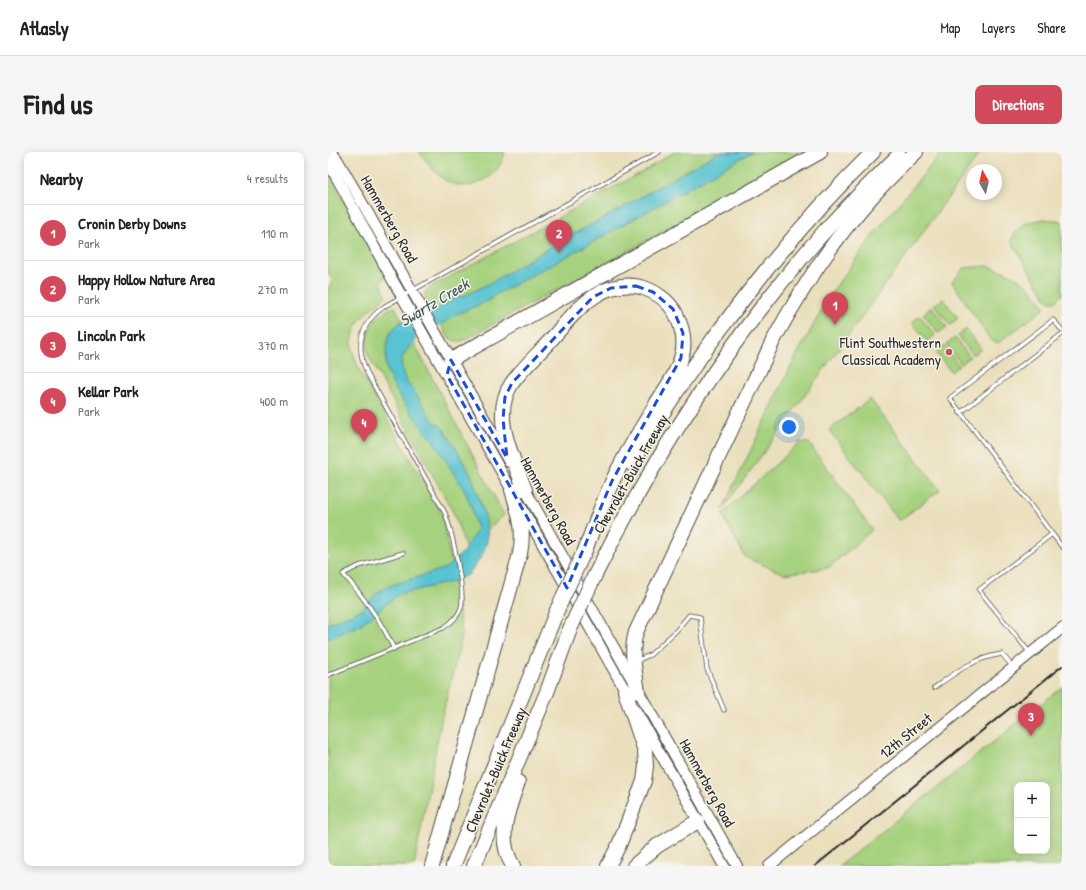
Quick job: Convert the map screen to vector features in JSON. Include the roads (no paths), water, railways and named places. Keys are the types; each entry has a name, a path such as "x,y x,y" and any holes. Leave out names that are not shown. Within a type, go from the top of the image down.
{"highway":[{"path":"451,360 820,152"},
{"name":"Chevrolet-Buick Freeway","path":"453,866 558,608 583,555 628,471 657,421 733,312 802,228 873,152"},
{"name":"Chevrolet-Buick Freeway","path":"474,866 547,692 570,629 594,577 630,506 665,447 737,340 770,296 831,224 903,152"},
{"path":"608,866 619,845 642,789 646,774 645,751 632,691 633,639 639,624 784,321 818,268 849,224 882,186 916,152"},
{"path":"432,866 520,554 522,538 521,521 518,490 503,419 503,405 505,397 512,383 522,371 593,297 619,286 644,288 660,296 673,309 681,325 683,342 681,358 669,383 635,439 612,481 583,555"},
{"path":"513,866 507,854 505,845 504,834 506,820 536,735 547,692"},
{"path":"634,866 657,846 698,821"}],"street":[{"name":"Hammerberg Road","path":"331,152 341,165 438,336 518,490"},
{"name":"Hammerberg Road","path":"328,162 447,375 518,490 632,691 702,805 737,866"},
{"path":"447,375 447,367 451,360"},
{"name":"12th Street","path":"769,866 1062,628"},
{"name":"Hammerberg Road","path":"632,691 698,821 724,866"},
{"path":"698,821 702,814 702,805"}],"lane":[{"path":"328,675 443,628 454,620 458,614 462,602 460,581 445,513 368,375 360,353 361,337 367,324 372,317 385,306 659,152"},
{"path":"1062,330 1053,320 950,398 1052,534 1060,541 1062,546"},
{"path":"960,413 1062,334"},
{"path":"1031,654 980,590 1052,534"},
{"path":"394,649 377,617 364,598 344,574 359,566 403,553"},
{"path":"633,662 650,655 676,631 690,615 700,617 707,669 724,710"},
{"path":"934,688 963,667 982,658 996,654 1002,654 1014,667"}],"water":[{"path":"719,152 752,152 593,242 495,295 488,301 457,314 440,325 433,312 455,298 464,296 490,283 564,239 604,218"},
{"path":"404,320 416,341 403,356 403,374 407,383 413,389 433,421 442,427 471,475 486,519 488,537 481,557 468,575 451,582 399,594 360,625 328,639 328,624 363,609 374,595 386,587 446,568 463,552 477,530 465,491 430,436 423,429 396,391 388,375 386,366 386,347 388,337 392,330"}],"waterway":[{"name":"Swartz Creek","path":"399,344 414,330 451,311"}],"railway":[{"path":"815,866 1062,666"}],"place":[{"name":"Happy Hollow Nature Area","path":"559,253"},
{"name":"Cronin Derby Downs","path":"835,325"},
{"name":"Flint Southwestern Classical Academy","path":"949,352"},
{"name":"Kellar Park","path":"364,442"},
{"name":"Lincoln Park","path":"1031,736"}]}
